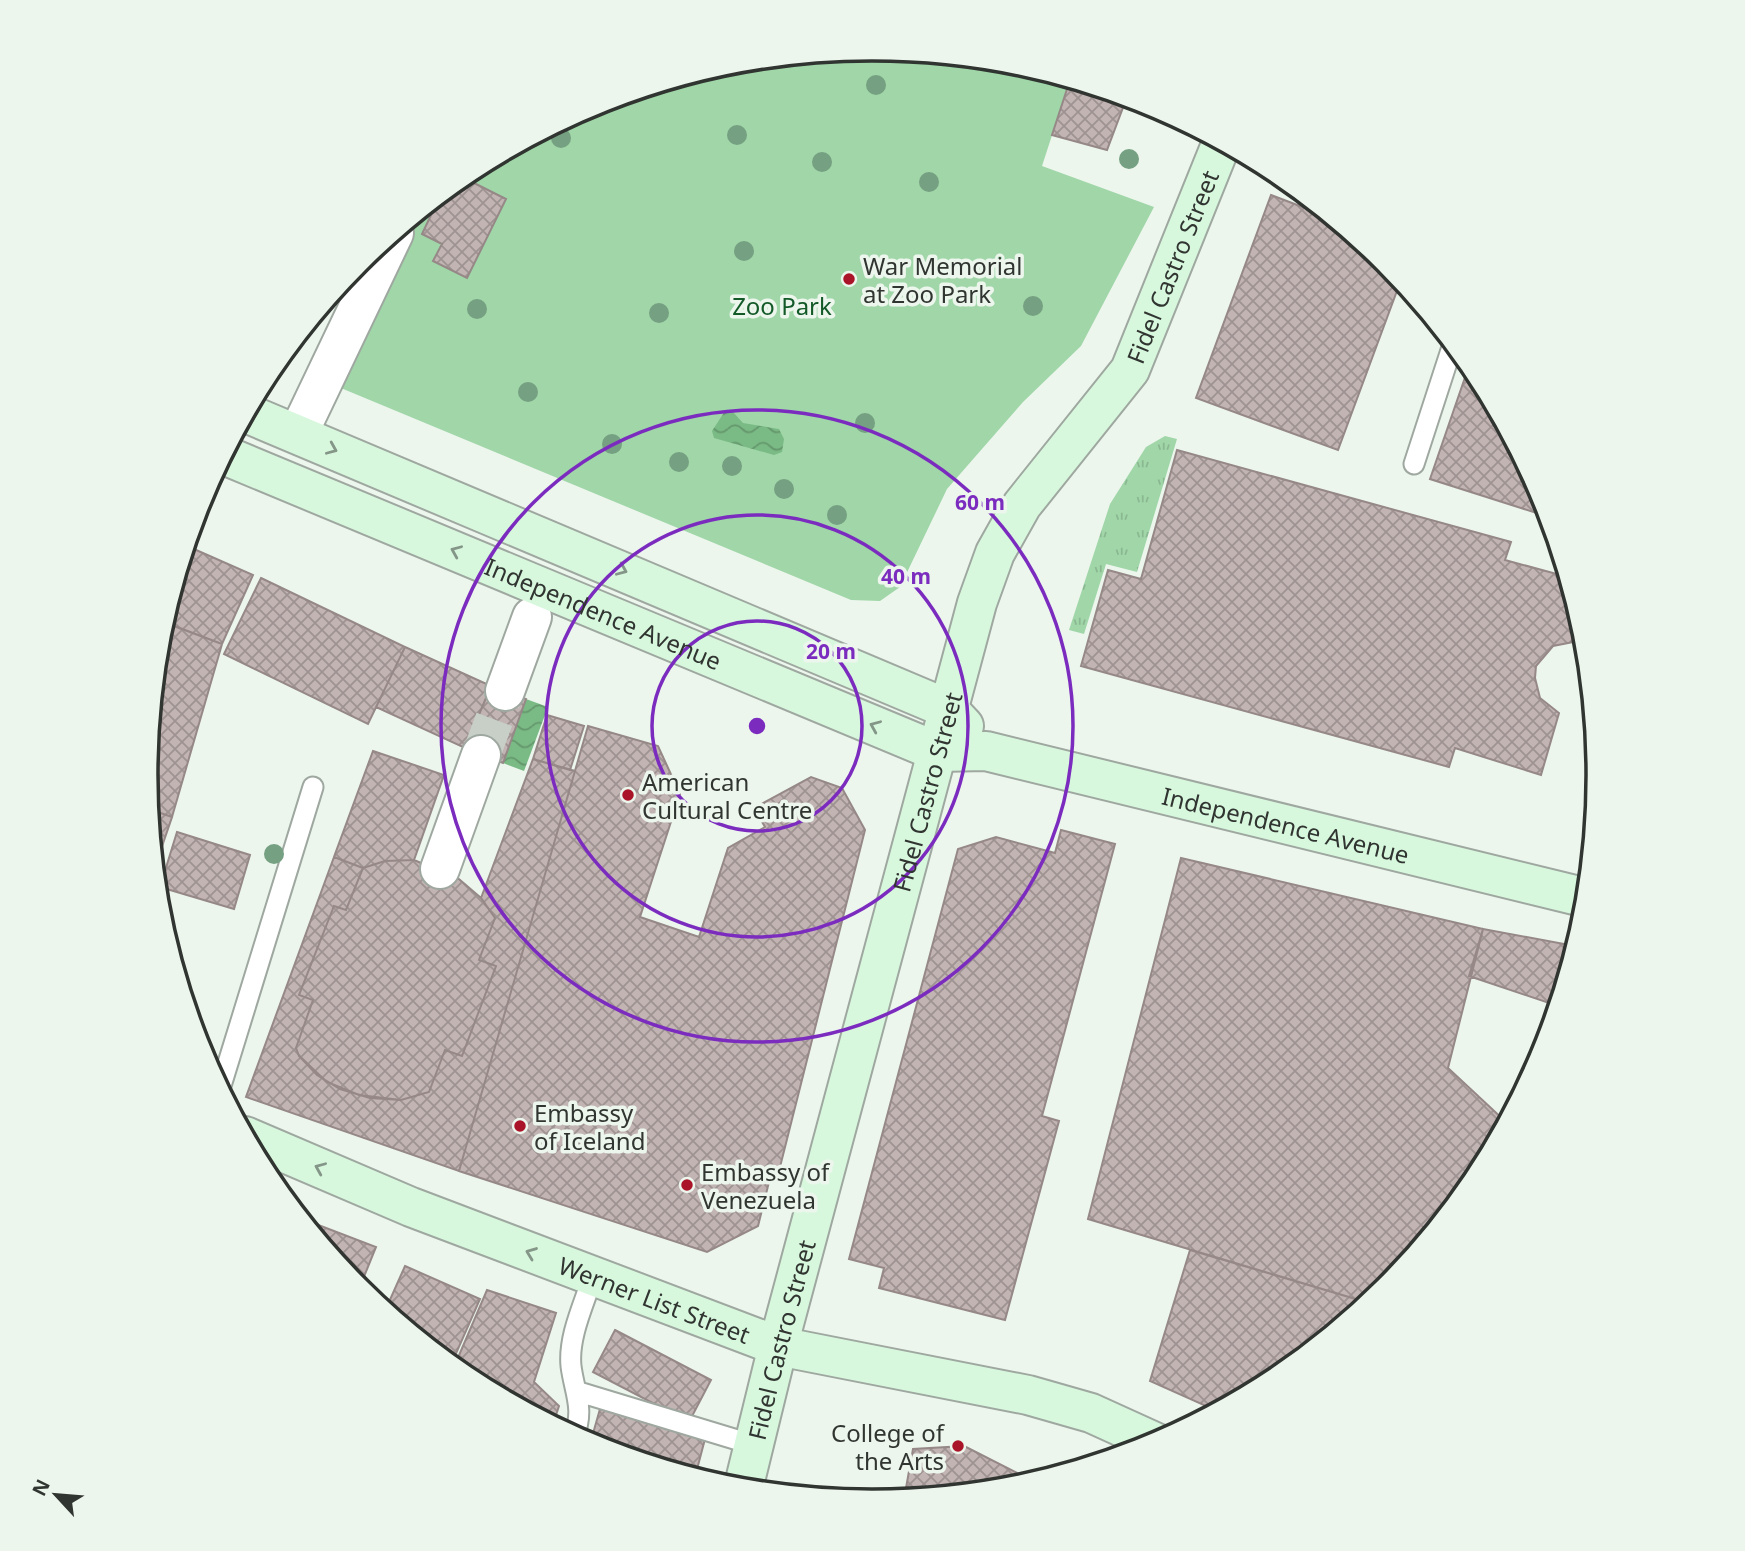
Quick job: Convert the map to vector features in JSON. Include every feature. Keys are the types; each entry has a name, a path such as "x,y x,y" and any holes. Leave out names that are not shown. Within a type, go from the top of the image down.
{"main road":[{"name":"Fidel Castro Street","path":"746,1478 778,1346 938,752 965,640 995,552 1022,505 1130,370 1218,151"},
{"name":"Independence Avenue","path":"255,417 948,709 986,751"},
{"name":"Independence Avenue","path":"233,459 938,752 986,751 1576,895"},
{"name":"Werner List Street","path":"260,1143 411,1208 778,1346 1028,1395 1091,1413 1142,1436"}],"street":[{"path":"298,434 384,255"},
{"path":"505,691 532,617"},
{"path":"440,869 481,755"}],"lane":[{"path":"1414,464 1450,356"},
{"path":"225,1074 313,788"},
{"path":"575,1424 579,1392 571,1367 572,1342 593,1276"},
{"path":"579,1392 754,1445"}],"green space":[{"name":"Zoo Park","path":"872,61 966,67 1067,89 1042,166 1154,207 1081,346 1023,402 947,489 900,587 880,601 851,600 324,381 385,254 438,209 515,157 557,135 643,99 733,75 779,67"},
{"path":"1165,436 1177,439 1137,572 1106,564 1084,634 1069,630 1110,504 1146,447"}],"water":[{"path":"725,411 733,412 743,423 779,429 784,439 782,452 774,455 714,438 712,431"},
{"path":"526,699 548,707 524,771 503,763"}],"building":[{"path":"1067,89 1123,107 1107,150 1052,135"},
{"path":"474,183 506,199 467,278 433,261 442,244 422,234 431,214"},
{"path":"1271,195 1307,209 1343,238 1397,291 1338,450 1196,398"},
{"path":"1465,378 1491,418 1536,513 1430,479"},
{"path":"1177,450 1511,542 1505,560 1557,574 1574,642 1553,646 1536,666 1535,678 1540,698 1559,713 1541,775 1455,748 1449,767 1081,666 1108,570 1141,579"},
{"path":"195,550 253,575 222,644 174,626"},
{"path":"261,578 405,647 368,724 224,654"},
{"path":"174,626 222,644 172,817 160,813 158,776 164,682"},
{"path":"405,647 491,686 465,748 376,707"},
{"path":"491,686 526,699 503,763 465,748"},
{"path":"547,715 584,726 570,770 533,759"},
{"path":"588,726 658,746 680,794 640,917 699,937 728,848 765,827 754,808 811,777 842,788 865,830 780,1167 771,1174 758,1226 707,1252 459,1171"},
{"path":"373,751 444,775 414,860 385,861 363,868 334,857"},
{"path":"533,759 575,771 459,1171 246,1097 334,857 363,868 346,910 334,906 299,995 313,1000 296,1048 299,1056 317,1075 340,1089 370,1098 401,1100 429,1092 445,1050 462,1056 496,966 479,960 495,918 481,898"},
{"path":"160,813 172,817 162,846"},
{"path":"1061,830 1115,844 1042,1116 1059,1121 1005,1320 879,1288 884,1268 849,1259 958,849 996,837 1055,853"},
{"path":"177,832 250,855 234,909 168,889 165,872"},
{"path":"1181,858 1483,929 1448,1068 1500,1116 1439,1210 1410,1246 1358,1300 1088,1219"},
{"path":"414,860 459,879 481,898 495,918 479,960 496,966 462,1056 445,1050 429,1092 401,1100 359,1095 327,1082 299,1056 296,1048 313,1000 299,995 334,906 346,910 363,868 385,861"},
{"path":"1483,929 1566,944 1550,1003 1469,976"},
{"path":"318,1225 376,1247 364,1277"},
{"path":"1190,1250 1358,1300 1307,1342 1269,1369 1207,1406 1150,1381"},
{"path":"405,1266 480,1299 456,1355 389,1301"},
{"path":"487,1290 556,1313 534,1382 559,1406 556,1415 515,1394 458,1357"},
{"path":"615,1330 711,1380 689,1422 593,1372"},
{"path":"600,1409 705,1439 698,1467 643,1452 593,1432"},
{"path":"964,1446 1019,1474 966,1484 906,1489 913,1449"}],"tunnel":[{"path":"481,755 505,691"}],"place":[{"name":"War Memorial at Zoo Park","path":"849,279"},
{"name":"American Cultural Centre","path":"628,795"},
{"name":"Embassy of Iceland","path":"520,1126"},
{"name":"Embassy of Venezuela","path":"687,1185"},
{"name":"College of the Arts","path":"958,1446"}]}
